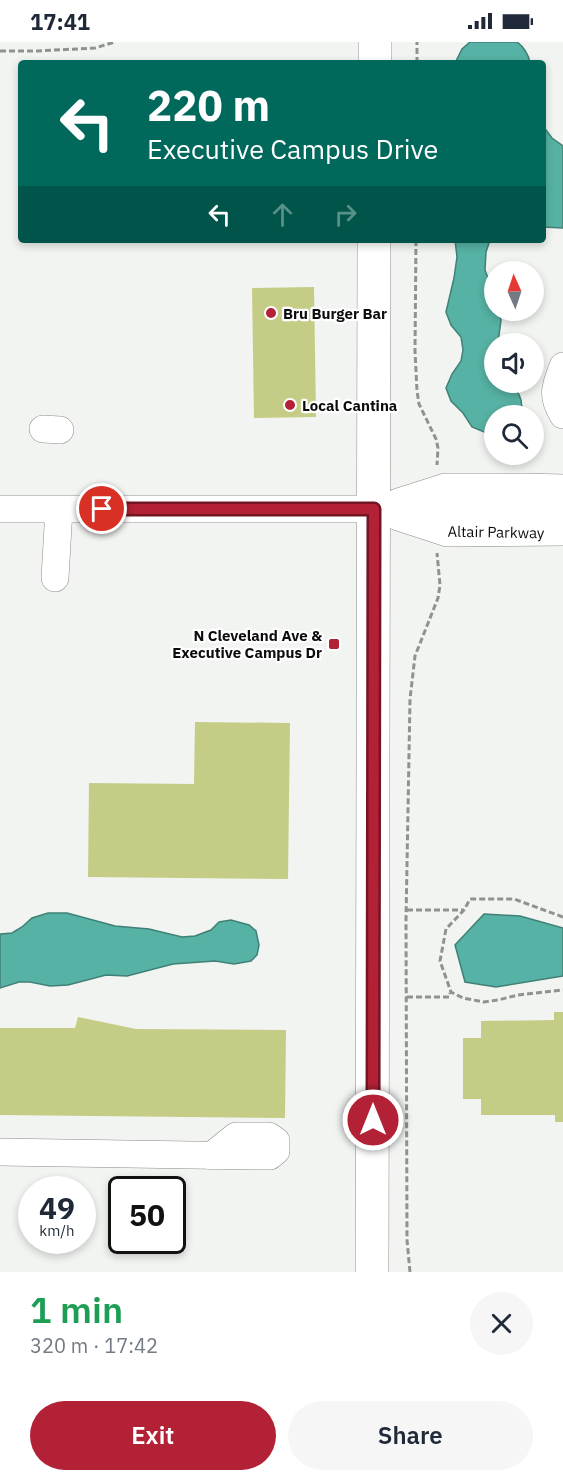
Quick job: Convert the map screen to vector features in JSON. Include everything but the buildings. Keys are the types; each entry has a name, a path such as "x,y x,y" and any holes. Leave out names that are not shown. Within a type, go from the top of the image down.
{"main road":[{"path":"375,42 375,60"},
{"path":"372,1272 374,243"}],"street":[{"path":"563,366 555,387 557,405 563,415"},
{"path":"374,509 445,488 563,488"},
{"path":"0,509 525,510 563,506"},
{"path":"55,578 59,509"},
{"name":"Altair Parkway","path":"374,509 447,533 563,532"},
{"path":"0,1152 211,1156"}],"path":[{"path":"0,51 95,48 115,42"},
{"path":"417,42 417,60"},
{"path":"416,243 417,391 419,404 436,439 437,468"},
{"path":"410,1272 407,1240 407,910 410,699 415,656 438,598 440,585 438,564"},
{"path":"563,917 514,899 470,899 464,910 446,929 440,961 451,992 463,998 484,1002 518,995 563,990"},
{"path":"407,910 464,910"},
{"path":"407,997 449,997 451,992"}],"water":[{"path":"470,42 517,42 529,60 456,60 462,49"},
{"path":"546,130 563,146 563,228 546,227"},
{"path":"455,243 489,243 484,261 484,321 501,321 499,333 484,333 484,393 518,393 522,405 484,405 484,432 472,427 451,401 446,388 461,361 463,350 461,337 451,325 446,312 457,257"},
{"path":"48,913 67,913 115,926 149,929 182,937 195,936 211,930 219,922 231,920 249,925 256,931 259,945 257,955 251,961 234,964 215,961 173,964 127,976 106,975 68,985 50,986 19,982 0,988 0,934 12,933 32,918"},
{"path":"484,914 520,916 563,928 563,976 496,987 465,982 455,945"}],"place":[{"name":"Bru Burger Bar","path":"271,313"},
{"name":"Local Cantina","path":"290,405"},
{"name":"N Cleveland Ave & Executive Campus Dr","path":"334,644"}],"route":[{"path":"102,509 374,509 373,1120"}]}
